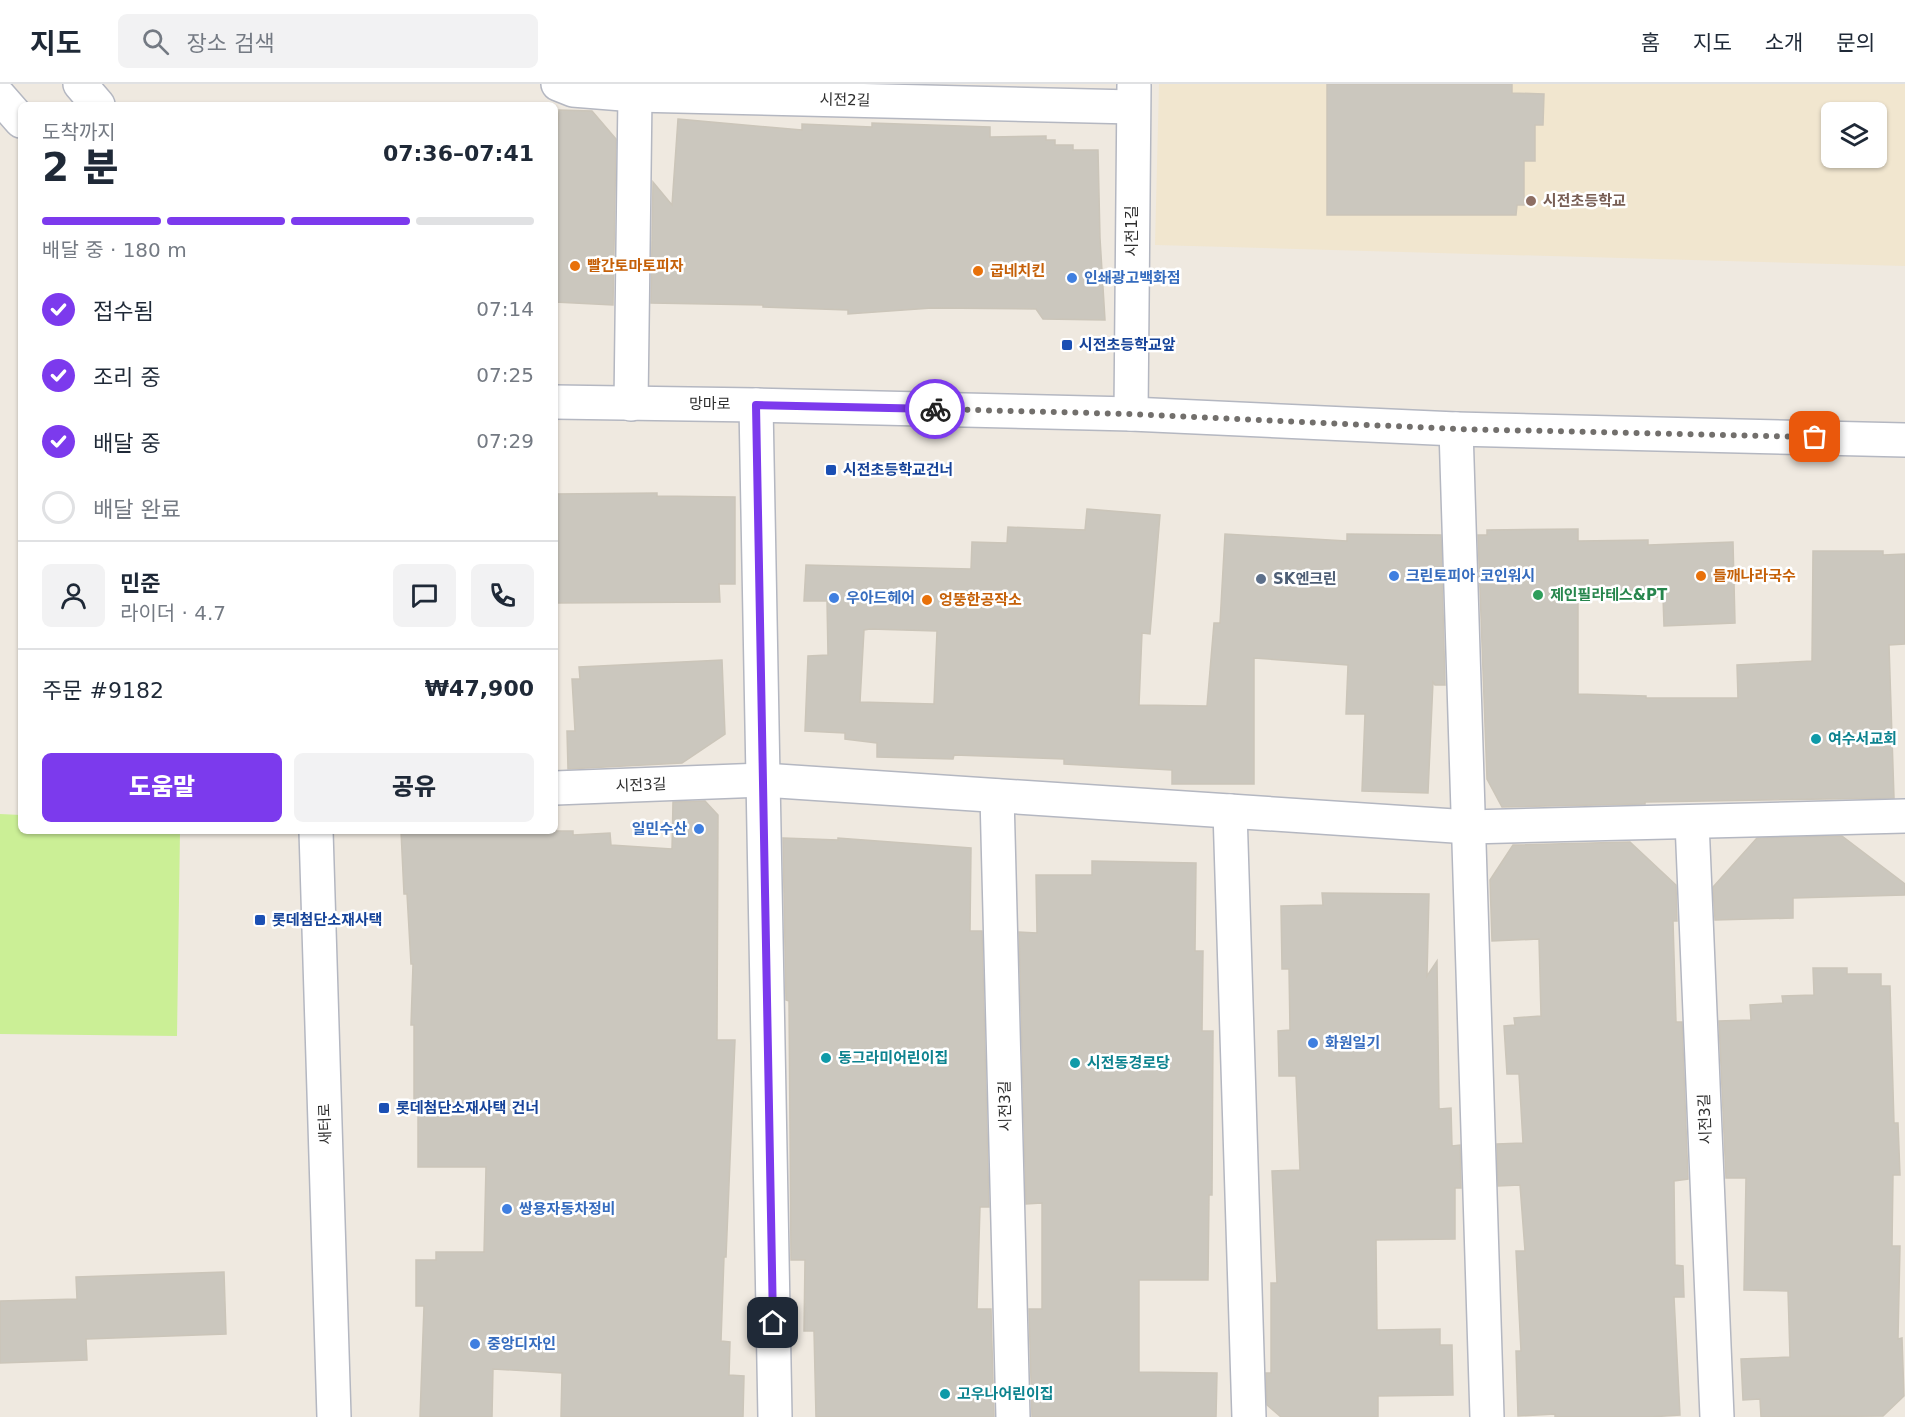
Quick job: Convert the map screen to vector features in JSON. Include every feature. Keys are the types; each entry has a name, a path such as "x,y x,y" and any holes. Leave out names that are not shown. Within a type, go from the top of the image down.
{"street":[{"path":"80,84 95,102"},
{"name":"시전2길","path":"558,84 573,90 635,95 1133,95"},
{"path":"631,404 635,95"},
{"name":"시전1길","path":"1131,414 1133,95"},
{"path":"0,97 18,118"},
{"name":"망마로","path":"558,402 1131,414 1456,429 1905,440"},
{"path":"756,405 775,1417"},
{"path":"1456,429 1487,1417"},
{"name":"시전3길","path":"558,788 763,780 1469,827 1905,816"},
{"name":"시전3길","path":"997,796 1013,1417"},
{"path":"1230,812 1249,1417"},
{"name":"시전3길","path":"1692,822 1717,1417"},
{"name":"새터로","path":"316,834 334,1417"}],"shaded area":[{"name":"시전초등학교","path":"1159,84 1905,84 1905,266 1155,245"}],"green space":[{"path":"0,814 18,815 18,834 180,834 177,1036 0,1034"}],"building":[{"path":"1327,84 1512,84 1512,93 1544,94 1543,125 1535,125 1535,161 1524,161 1524,205 1517,205 1516,215 1327,215"},
{"path":"559,110 592,111 616,139 613,305 558,302"},
{"path":"678,119 802,130 802,124 872,127 872,123 990,127 990,137 1046,136 1046,140 1055,140 1055,145 1073,145 1073,150 1098,150 1105,320 1043,319 1036,309 932,308 848,314 848,310 763,307 763,305 651,303 653,182 672,205"},
{"path":"657,493 657,496 735,497 735,584 719,584 720,602 558,603 558,494"},
{"path":"1087,509 1160,515 1150,634 1142,633 1139,705 1207,706 1214,623 1220,623 1225,534 1347,541 1347,534 1441,535 1445,685 1435,685 1433,682 1428,793 1362,791 1365,714 1346,714 1348,665 1254,658 1254,784 1172,784 1172,770 1064,764 1064,759 954,755 953,759 877,757 877,743 845,739 845,733 805,731 808,656 828,655 827,601 804,601 806,565 971,569 972,542 1007,543 1008,527 1085,530","holes":["864,630 937,631 934,704 860,702"]},
{"path":"1578,529 1578,541 1648,540 1648,545 1733,542 1735,623 1664,626 1663,597 1578,597 1578,694 1646,696 1646,698 1738,698 1737,665 1812,661 1813,551 1883,551 1883,555 1905,554 1905,644 1889,645 1894,798 1502,807 1487,779 1478,535 1487,535 1487,530"},
{"path":"722,660 725,734 682,763 568,769 567,731 575,731 572,679 580,679 579,667"},
{"path":"705,801 718,815 717,1040 735,1040 721,1341 730,1342 729,1375 744,1376 743,1417 561,1417 562,1373 493,1369 492,1417 420,1417 424,1306 416,1306 416,1260 436,1260 436,1252 484,1252 486,1167 418,1167 418,1104 414,1104 414,1025 411,1025 413,964 411,964 407,894 404,894 401,834 558,834 558,831 573,831 573,835 610,833 611,845 672,849 673,802"},
{"path":"1842,836 1905,884 1905,895 1793,898 1793,918 1715,920 1713,887 1757,838"},
{"path":"783,838 838,840 838,838 971,848 970,931 982,931 989,1207 980,1207 977,1309 991,1309 994,1417 816,1417 814,1331 804,1331 805,1260 791,1260 789,1001 786,1000"},
{"path":"1630,842 1676,885 1677,921 1673,921 1676,1022 1682,1022 1688,1179 1674,1181 1675,1265 1683,1266 1684,1297 1674,1297 1680,1415 1650,1417 1555,1417 1555,1414 1518,1416 1516,1351 1521,1351 1516,1251 1525,1251 1520,1185 1498,1186 1497,1144 1523,1143 1519,1074 1507,1074 1504,1026 1515,1025 1514,1018 1541,1016 1539,939 1492,941 1490,880 1513,845"},
{"path":"1092,861 1196,863 1195,951 1203,951 1202,1031 1213,1031 1212,1195 1209,1195 1208,1280 1139,1280 1139,1372 1217,1373 1216,1417 1032,1417 1029,1309 1042,1309 1042,1203 1026,1204 1019,932 1037,933 1036,875 1092,875"},
{"path":"1322,893 1429,894 1427,976 1437,961 1439,1109 1451,1108 1452,1146 1460,1145 1461,1188 1455,1188 1455,1239 1376,1240 1377,1330 1440,1329 1440,1345 1452,1345 1453,1395 1378,1396 1378,1417 1281,1417 1267,1405 1266,1373 1271,1373 1271,1283 1277,1283 1272,1171 1300,1170 1296,1076 1279,1076 1278,1031 1290,1030 1289,969 1282,969 1281,906 1323,905"},
{"path":"1813,968 1847,968 1847,974 1881,974 1881,986 1890,986 1894,1123 1898,1123 1900,1175 1893,1175 1892,1246 1900,1246 1898,1339 1902,1338 1904,1396 1883,1416 1761,1417 1760,1399 1743,1400 1741,1359 1790,1357 1788,1291 1744,1290 1746,1178 1726,1178 1719,1021 1751,1020 1750,1005 1783,1003 1782,996 1814,995"},
{"path":"224,1272 226,1334 86,1339 87,1360 0,1363 0,1301 77,1299 76,1277"}],"way so far":[{"path":"935,409 1131,414 1456,429 1815,437"}],"place":[{"name":"시전초등학교","path":"1531,201"},
{"name":"빨간토마토피자","path":"575,266"},
{"name":"굽네치킨","path":"978,271"},
{"name":"인쇄광고백화점","path":"1072,278"},
{"name":"시전초등학교앞","path":"1067,345"},
{"name":"시전초등학교건너","path":"831,470"},
{"name":"크린토피아 코인워시","path":"1394,576"},
{"name":"들깨나라국수","path":"1701,576"},
{"name":"SK엔크린","path":"1261,579"},
{"name":"제인필라테스&PT","path":"1538,595"},
{"name":"우아드헤어","path":"834,598"},
{"name":"엉뚱한공작소","path":"927,600"},
{"name":"여수서교회","path":"1816,739"},
{"name":"일민수산","path":"699,829"},
{"name":"롯데첨단소재사택","path":"260,920"},
{"name":"화원일기","path":"1313,1043"},
{"name":"동그라미어린이집","path":"826,1058"},
{"name":"시전동경로당","path":"1075,1063"},
{"name":"롯데첨단소재사택 건너","path":"384,1108"},
{"name":"쌍용자동차정비","path":"507,1209"},
{"name":"중앙디자인","path":"475,1344"},
{"name":"고우나어린이집","path":"945,1394"}],"route":[{"path":"773,1323 756,405 935,409"}]}
